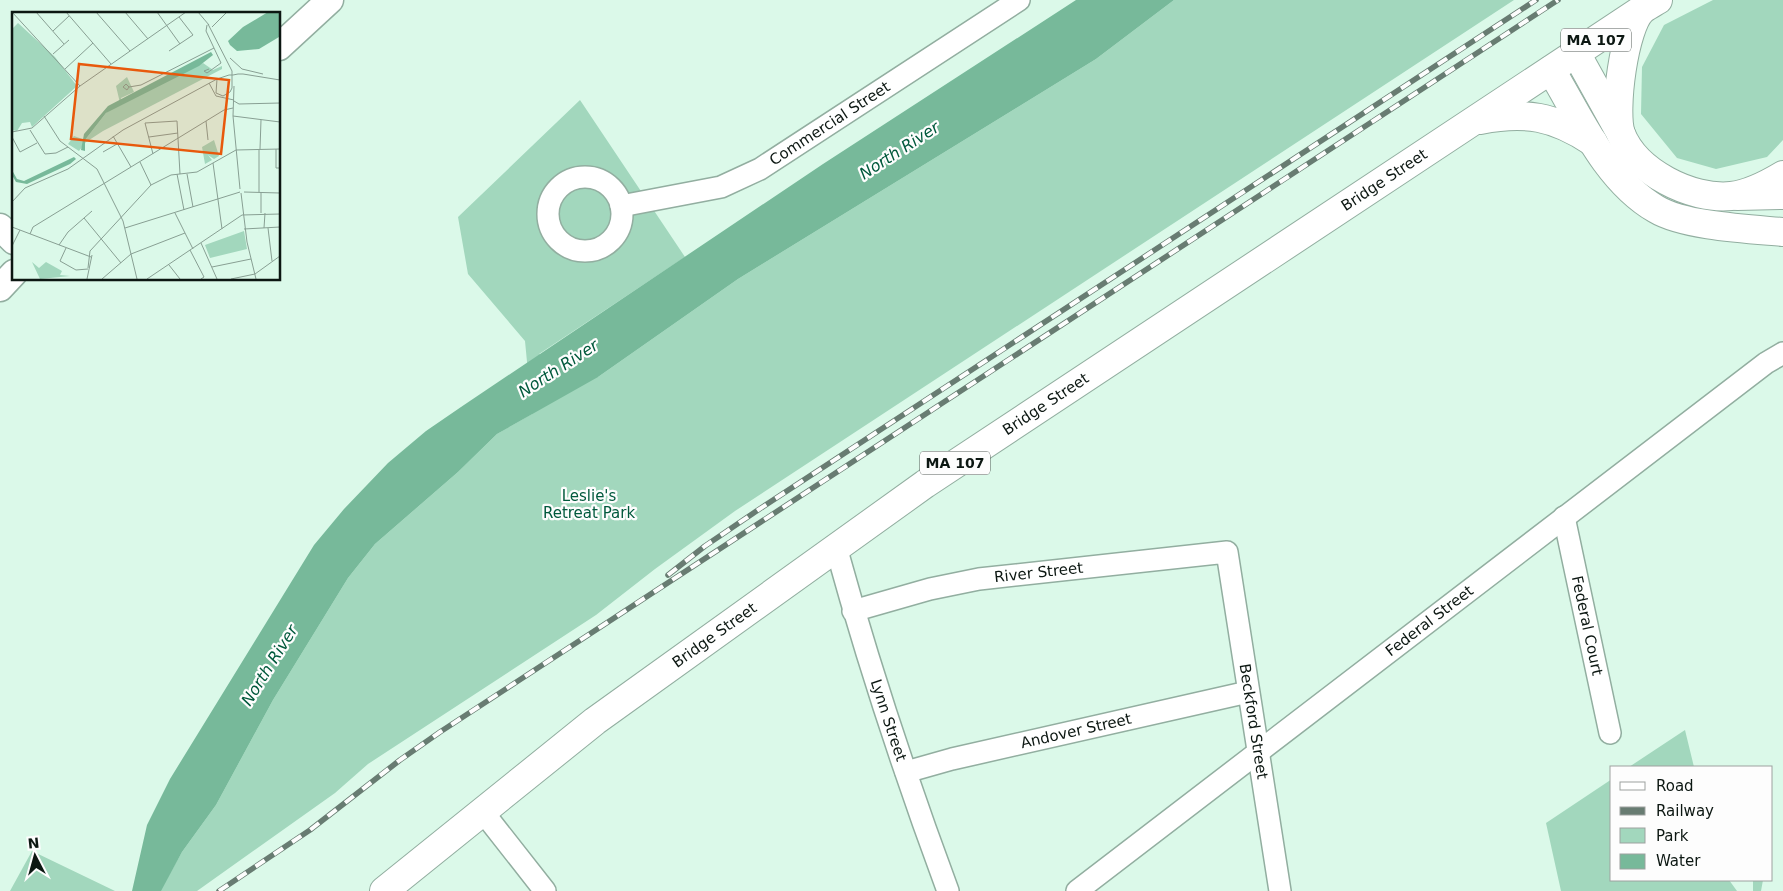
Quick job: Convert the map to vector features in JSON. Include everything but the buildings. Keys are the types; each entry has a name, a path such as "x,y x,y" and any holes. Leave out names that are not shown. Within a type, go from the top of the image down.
{"main road":[{"name":"Bridge Street","path":"384,891 608,712 974,449 1650,5"},
{"path":"1621,134 1619,116 1621,72 1625,51 1650,5"},
{"path":"1576,53 1633,153 1653,174 1676,186 1702,193 1730,196 1783,195"},
{"path":"1551,70 1611,168 1630,190 1656,210 1681,218 1783,232"},
{"path":"1473,121 1523,115 1547,119 1571,127 1596,144"},
{"path":"1730,196 1760,188 1783,175"}],"street":[{"path":"280,46 330,0"},
{"name":"Commercial Street","path":"621,206 721,187 760,169 1019,0"},
{"path":"0,227 12,239"},
{"path":"0,288 12,276"},
{"name":"Federal Street","path":"1077,891 1766,363 1783,353"},
{"name":"Federal Court","path":"1564,518 1610,734"},
{"name":"Lynn Street","path":"836,547 853,611 906,772 948,891"},
{"name":"Beckford Street","path":"1227,552 1280,891"},
{"name":"River Street","path":"853,611 930,589 979,579 1227,552"},
{"name":"Andover Street","path":"906,772 952,759 1248,692"},
{"path":"482,812 545,891"}],"green space":[{"name":"Leslie's Retreat Park","path":"1174,0 1514,0 735,511 596,615 368,764 335,793 197,891 160,891 182,852 216,805 273,700 348,578 375,544 458,472 497,434 532,414 525,341 468,274 458,217 580,100 685,257 539,354 598,377 738,279 1096,59"},
{"path":"1713,0 1783,0 1783,140 1767,157 1716,169 1677,158 1641,114 1642,67 1664,25"},
{"path":"1685,730 1694,766 1631,766"},
{"path":"1610,780 1610,881 1730,881 1737,891 1561,891 1546,823"},
{"path":"32,851 115,891 10,891"},
{"path":"1753,881 1763,881 1761,891 1753,891"}],"water":[{"name":"North River","path":"1076,0 1174,0 1096,59 738,279 598,377 497,434 458,472 375,544 348,578 273,700 216,805 182,852 161,891 132,891 147,825 170,779 314,545 344,509 388,463 426,431 461,407 823,164"}],"railway":[{"path":"668,575 705,546 758,510 1536,0"},
{"path":"219,891 310,830 400,760 440,732 1558,0"}]}
